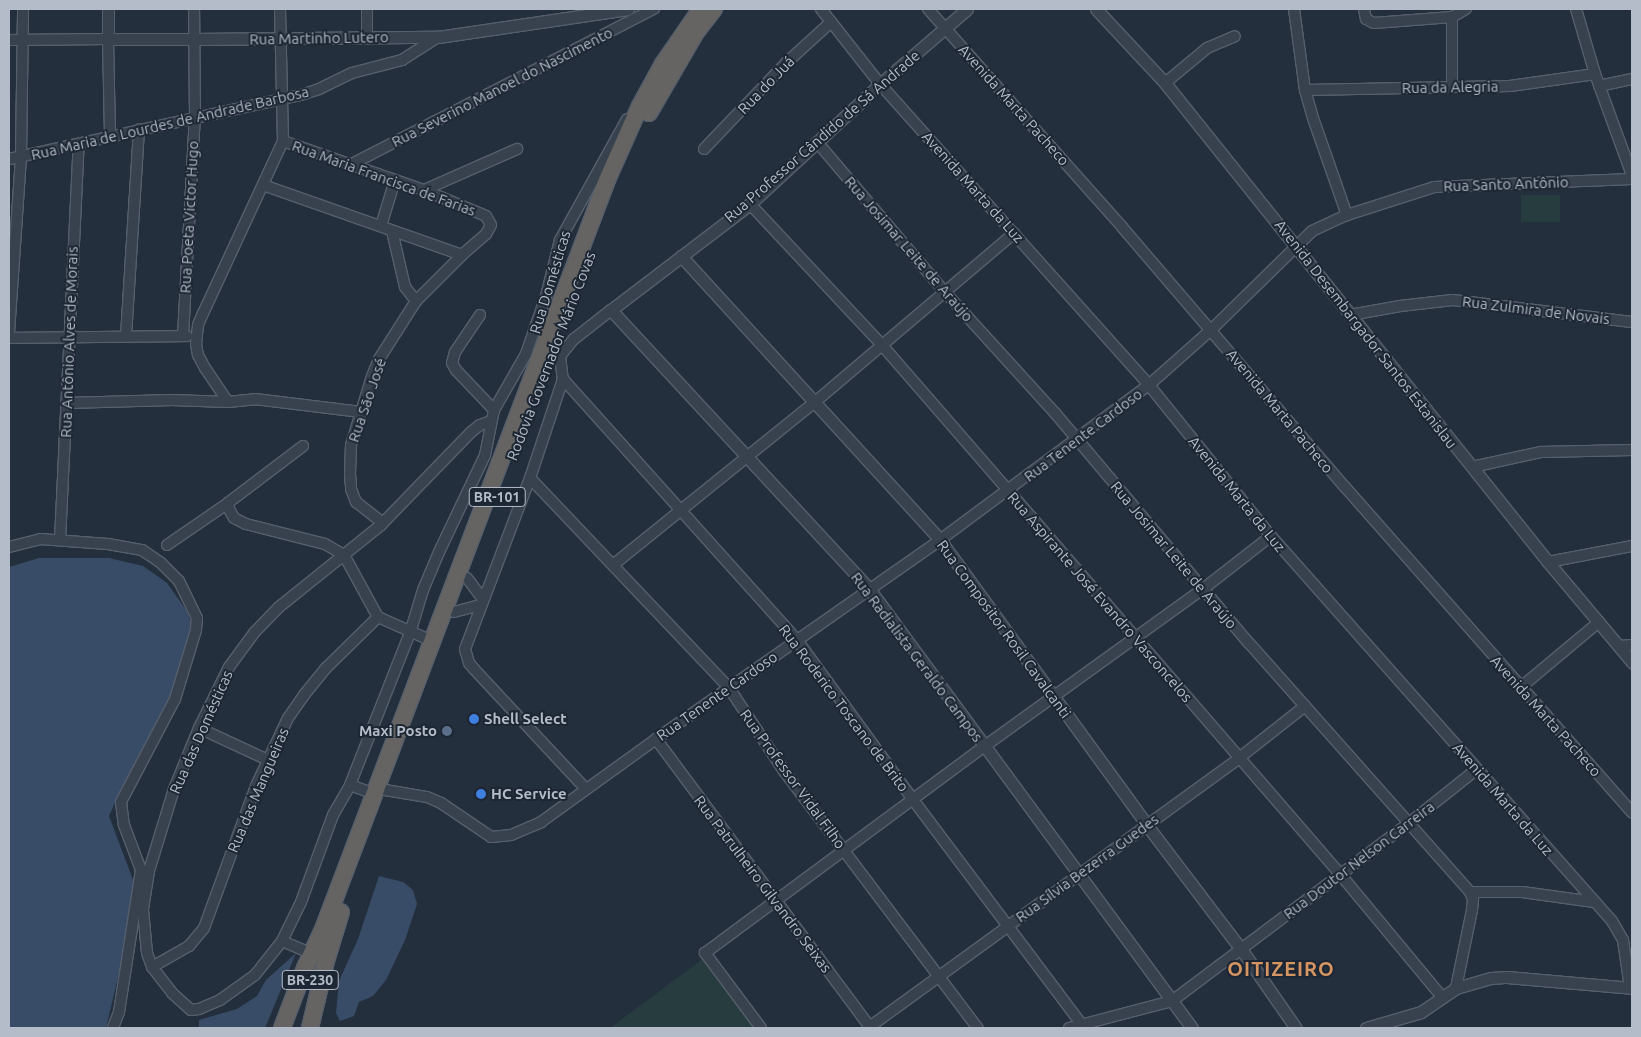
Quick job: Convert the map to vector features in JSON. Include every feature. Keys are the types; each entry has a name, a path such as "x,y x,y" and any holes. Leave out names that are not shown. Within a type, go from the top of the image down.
{"highway":[{"name":"Rodovia Governador Mário Covas","path":"310,1028 339,916 432,641 607,180 640,106 663,64 701,9"},
{"name":"Rodovia Governador Mário Covas","path":"322,932 454,612 556,354 638,134 696,32 714,9"},
{"path":"282,1028 322,932"},
{"name":"BR-230","path":"300,1028 322,932"},
{"path":"315,1028 316,1002"}],"street":[{"path":"9,333 21,156 23,9"},
{"path":"108,9 110,136"},
{"name":"Rua Poeta Victor Hugo","path":"183,336 195,117 194,9"},
{"path":"228,402 198,355 196,336 203,313 283,140 280,9"},
{"path":"366,9 367,38"},
{"name":"Rua Martinho Lutero","path":"9,40 438,37 628,9"},
{"name":"Rua Severino Manoel do Nascimento","path":"350,165 654,9"},
{"name":"Avenida Marta da Luz","path":"821,9 880,84 1014,232 1148,385 1271,536 1612,921 1623,940 1631,988"},
{"name":"Avenida Marta Pacheco","path":"928,9 1211,330 1520,688 1632,812"},
{"name":"Rua Professor Cândido de Sá Andrade","path":"556,354 750,204 880,84 967,9"},
{"name":"Avenida Desembargador Santos Estanislau","path":"1096,9 1166,83 1548,562 1632,662"},
{"path":"1294,9 1305,90 1347,215"},
{"path":"1364,9 1366,19 1374,24 1452,17 1466,9"},
{"path":"1576,9 1594,74 1632,177"},
{"path":"1452,17 1452,86"},
{"name":"Rua do Juá","path":"704,149 786,63 831,22"},
{"path":"1166,83 1207,48 1235,36"},
{"name":"Rua Maria de Lourdes de Andrade Barbosa","path":"9,159 319,89 352,73 402,60 438,37"},
{"name":"Rua da Alegria","path":"1305,90 1510,86 1594,74"},
{"path":"1599,86 1632,79"},
{"name":"Rua Domésticas","path":"198,1010 220,1000 255,975 282,941 301,902 333,815 350,785 410,633 423,590 485,455 490,421 494,410 522,365 546,296 560,240 625,122 640,106"},
{"path":"126,336 139,129"},
{"name":"Rua Maria Francisca de Farias","path":"283,140 424,190 486,216"},
{"name":"Rua Josimar Leite de Araújo","path":"817,142 944,292 1033,387 1203,589 1408,824 1470,892"},
{"name":"Rua Antônio Alves de Morais","path":"60,540 67,403 68,338 79,144"},
{"path":"424,190 517,149"},
{"name":"Rua Santo Antônio","path":"1148,385 1211,330 1312,231 1347,215 1434,187 1632,177"},
{"path":"381,226 395,180"},
{"path":"263,185 462,254"},
{"name":"Rua Aspirante José Evandro Vasconcelos","path":"750,204 881,344 1340,874 1443,998"},
{"name":"Rua São José","path":"383,523 356,502 351,489 351,444 361,412 379,359 416,301 462,254 489,231 491,225 486,216"},
{"path":"392,231 406,287 416,301"},
{"path":"613,565 815,402 1014,232"},
{"name":"Rua Compositor Rosil Cavalcanti","path":"681,256 940,540 1146,824 1241,949 1296,1028"},
{"name":"Rua Zulmira de Novais","path":"1350,315 1400,306 1453,300 1632,322"},
{"name":"Rua Radialista Geraldo Campos","path":"611,310 870,590 1192,1028"},
{"path":"480,315 455,352 452,363 456,370 494,410"},
{"path":"9,338 196,336"},
{"path":"556,354 563,379 530,478 465,649 469,663 586,790"},
{"name":"Rua Roderico Toscano de Brito","path":"563,379 797,640 914,801 1082,1025"},
{"name":"Rua Tenente Cardoso","path":"380,792 427,797 441,804 483,833 498,837 524,831 542,822 656,739 940,540 1077,440 1148,385"},
{"path":"67,403 172,400 228,402 255,399 361,412"},
{"name":"Rua das Domésticas","path":"198,1010 191,1010 172,993 152,967 147,953 143,910 149,871 174,789 199,728 229,667 254,633 293,595 383,523 471,432 480,425 490,421"},
{"path":"167,545 228,503 303,446"},
{"path":"1472,467 1541,452 1632,450"},
{"name":"Rua Professor Vidal Filho","path":"530,478 729,688 784,771 978,1028"},
{"path":"474,481 489,488"},
{"path":"228,503 234,518 246,524 324,544 344,555 378,617 410,633 432,641"},
{"path":"761,1028 705,953 914,801 985,746 1203,589 1271,536"},
{"path":"9,547 29,540 60,540 122,546 142,550 161,563 179,581 197,618 196,630 175,699 121,802 124,825 141,870 119,1012 112,1028"},
{"path":"1548,562 1632,546"},
{"path":"466,578 482,602"},
{"path":"454,612 482,602"},
{"name":"Rua das Mangueiras","path":"152,967 189,946 204,928 247,809 288,718 304,695 337,656 378,617"},
{"path":"1520,688 1599,622"},
{"path":"1619,646 1632,645"},
{"name":"Rua Sílvia Bezerra Guedes","path":"869,1028 939,974 1239,758 1305,706"},
{"path":"199,728 268,760"},
{"name":"Rua Patrulheiro Gilvandro Seixas","path":"656,739 869,1028"},
{"name":"Rua Doutor Nelson Carreira","path":"1172,1001 1408,824 1477,769"},
{"path":"350,785 380,792"},
{"path":"1456,988 1472,910 1473,898 1470,892 1522,892 1594,902"},
{"path":"282,941 312,954"},
{"path":"1366,1028 1421,1012 1456,988 1480,980 1507,977 1631,988"},
{"path":"1069,1028 1172,1001"}],"green space":[{"path":"1521,195 1560,195 1560,222 1521,222"},
{"path":"704,958 757,1028 610,1028"}],"water":[{"path":"39,558 109,558 143,566 167,583 187,611 194,632 178,691 122,787 109,816 133,880 133,914 106,1028 9,1028 9,567"},
{"path":"379,876 403,882 413,890 417,904 405,940 386,980 373,996 359,1002 354,1016 340,1021 336,1013 339,981 358,939"},
{"path":"296,953 265,1028 199,1028 199,1020 237,1009 257,996 266,980"}],"place":[{"name":"Shell Select","path":"474,719"},
{"name":"Maxi Posto","path":"447,731"},
{"name":"HC Service","path":"481,794"}],"district":[{"name":"OITIZEIRO","path":"1281,968"}]}
